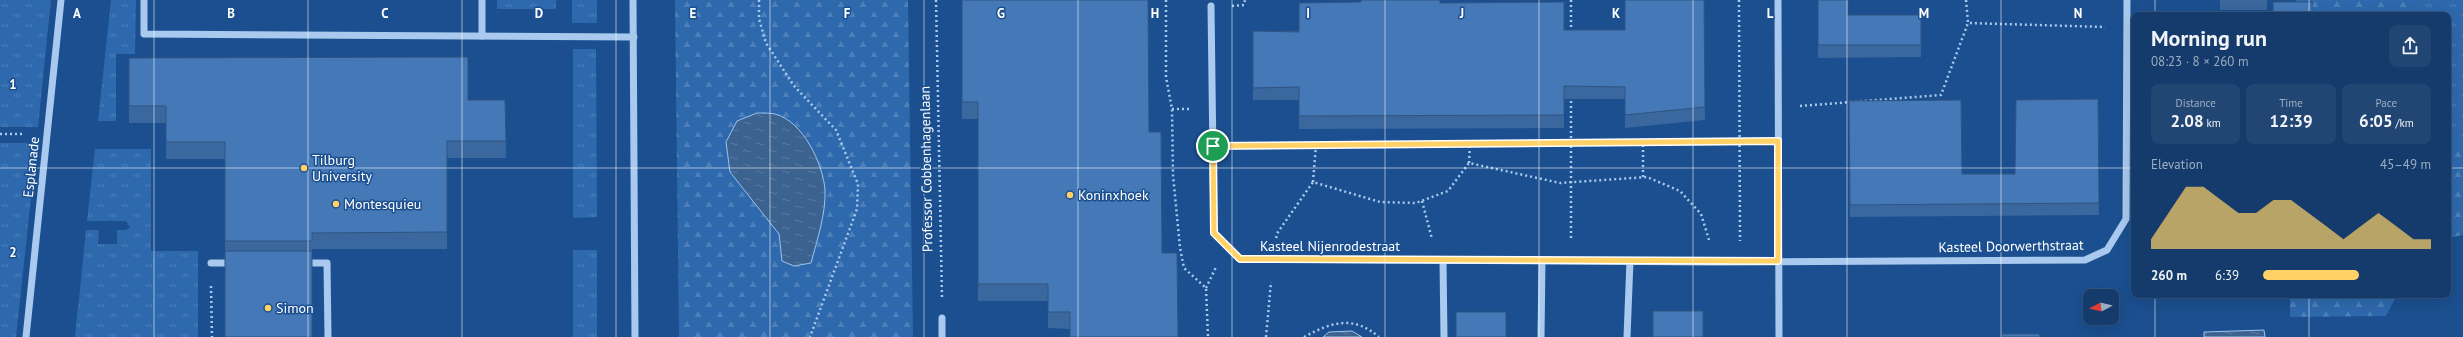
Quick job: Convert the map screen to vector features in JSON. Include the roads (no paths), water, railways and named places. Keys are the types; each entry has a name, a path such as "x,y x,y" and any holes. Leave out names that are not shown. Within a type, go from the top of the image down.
{"street":[{"name":"Esplanade","path":"26,337 62,0"},
{"path":"144,0 144,34 634,37"},
{"path":"482,0 482,36"},
{"path":"633,0 635,337"},
{"path":"1778,0 1779,337"},
{"name":"Kasteel Doorwerthstraat","path":"1778,261 2085,260 2107,250 2126,219 2127,0"},
{"name":"Kasteel Nijenrodestraat","path":"1211,6 1214,233 1240,259 1716,262 1778,261"},
{"path":"1443,260 1444,337"},
{"path":"1541,337 1542,260"},
{"path":"1628,337 1630,261"},
{"path":"211,263 242,263"},
{"path":"296,263 327,263 328,337"},
{"path":"942,318 942,337"}],"water":[{"path":"757,113 775,114 785,118 803,134 816,156 823,180 825,199 821,227 811,263 794,266 782,261 779,234 730,172 726,142 737,121"},
{"path":"2264,330 2265,337 2204,337 2204,332"},
{"path":"1352,331 1362,337 1323,337 1329,332"}],"place":[{"name":"Tilburg University","path":"304,168"},
{"name":"Koninxhoek","path":"1070,195"},
{"name":"Montesquieu","path":"336,204"},
{"name":"Simon","path":"268,308"}]}
